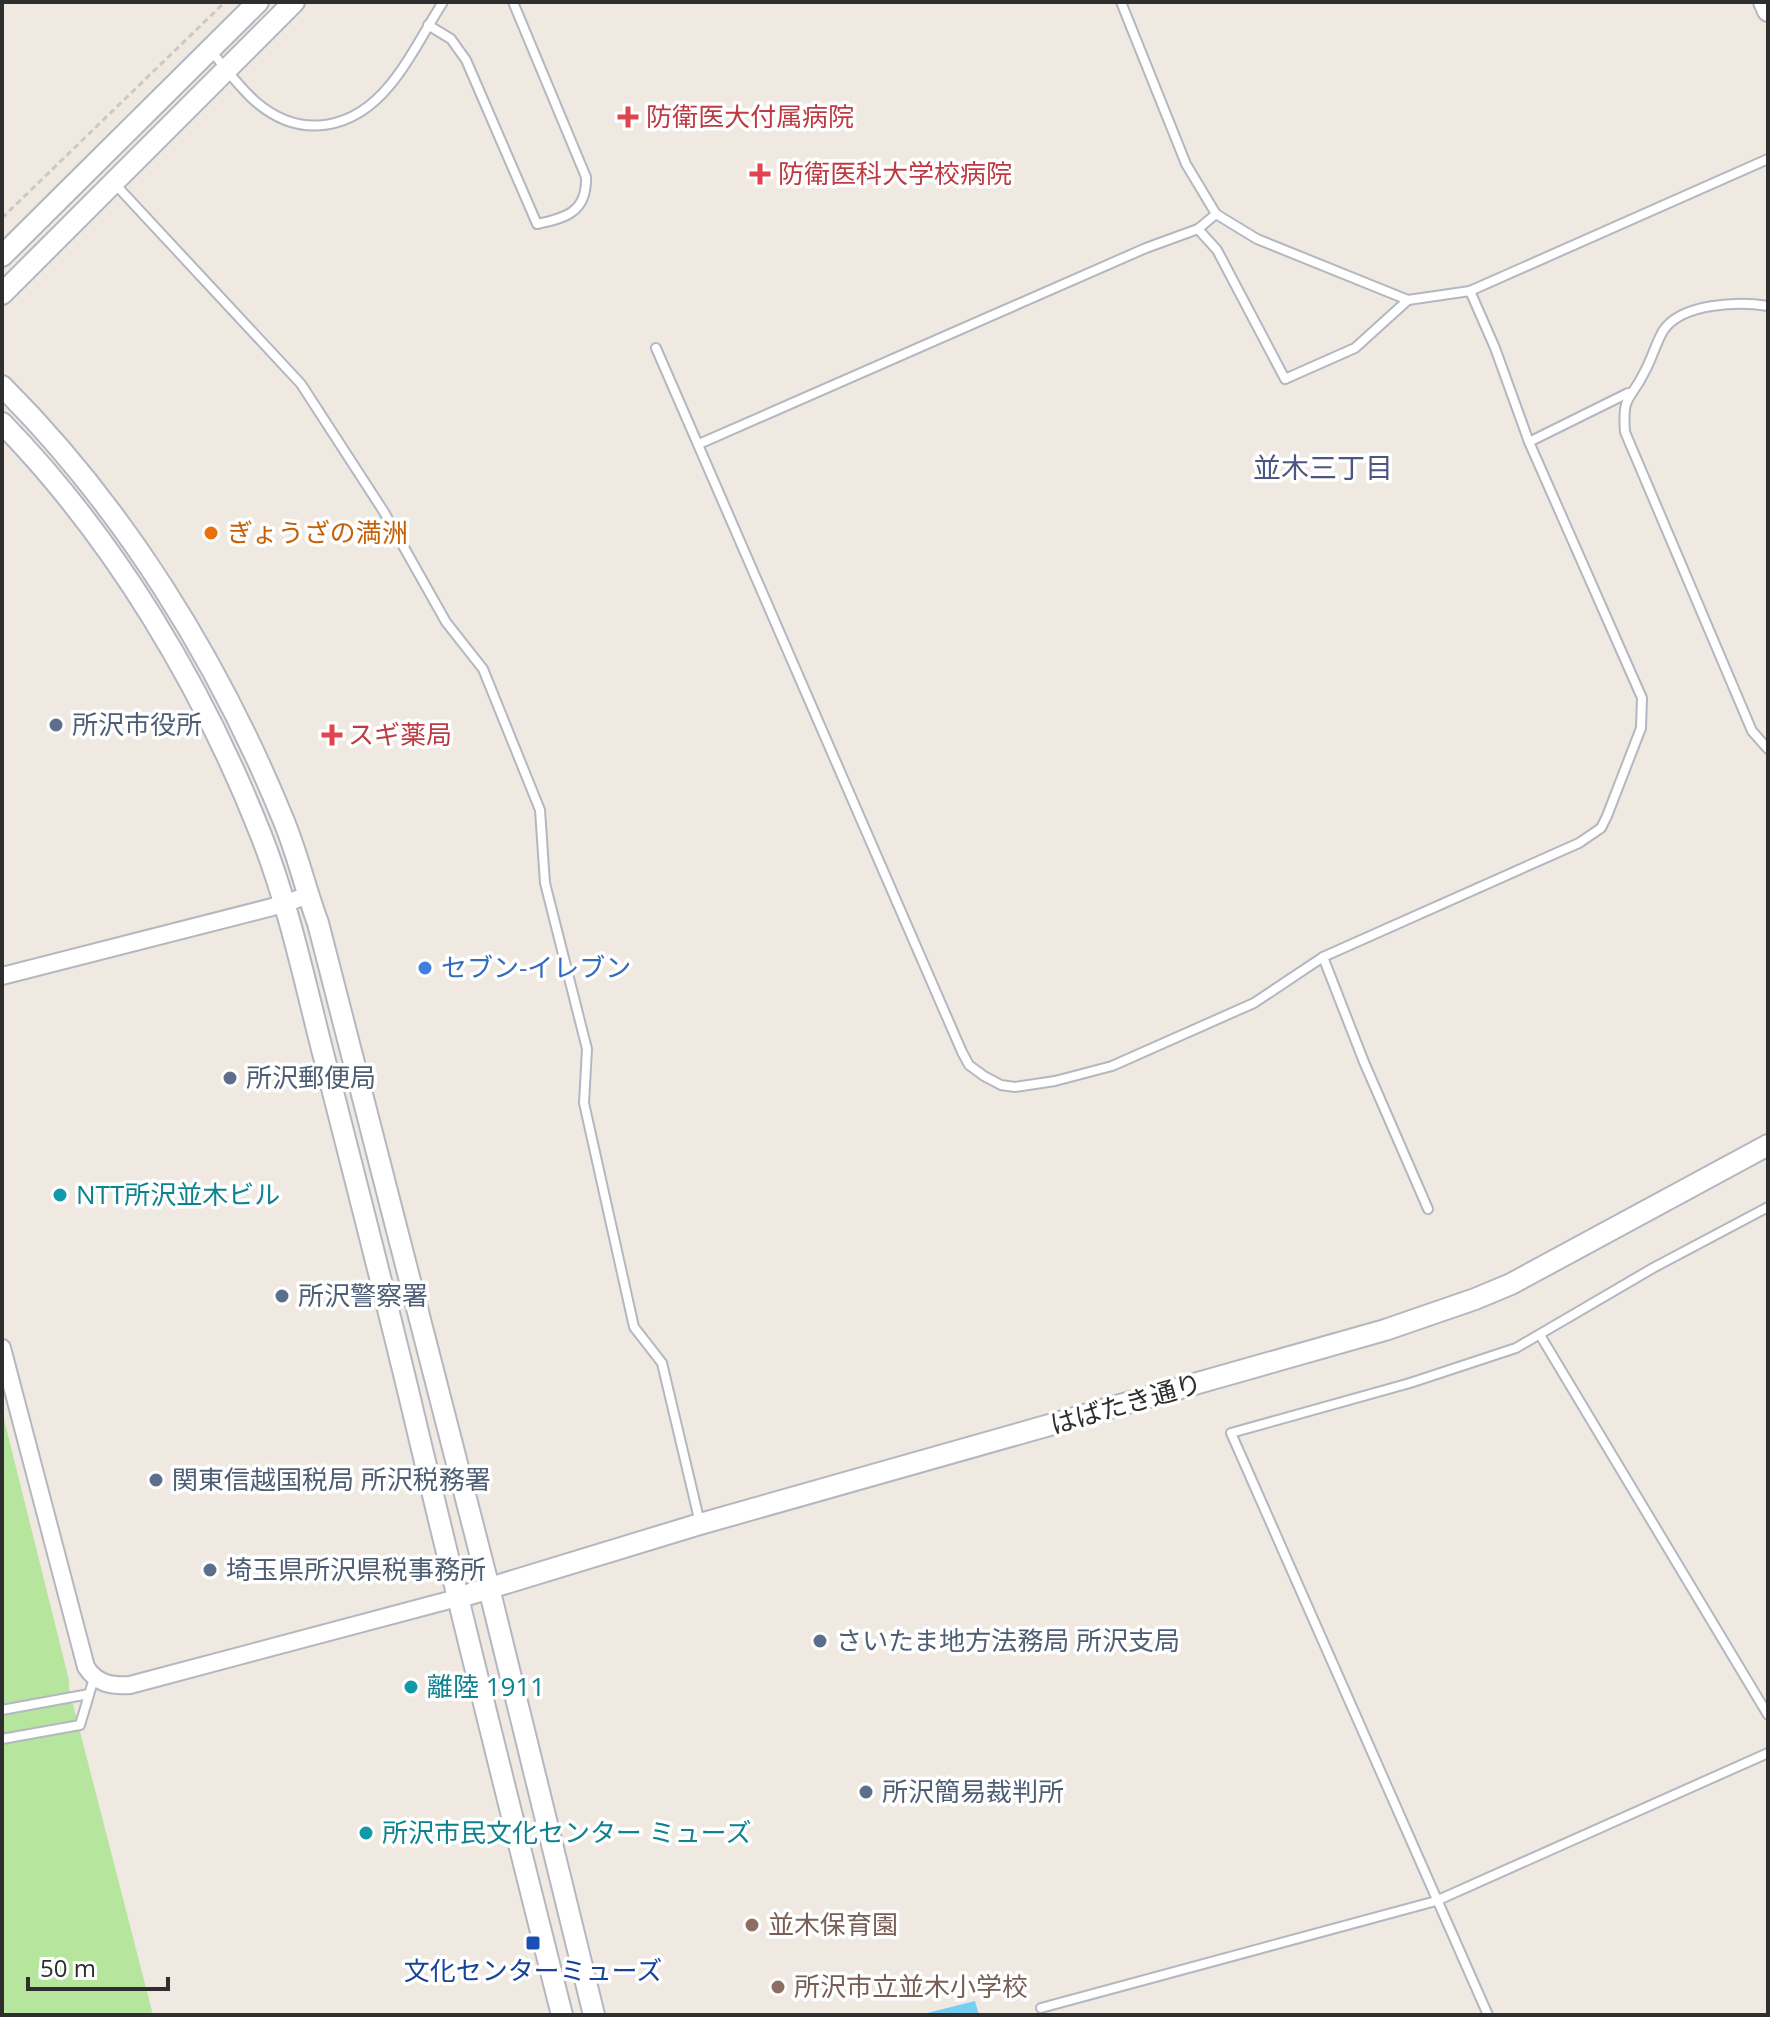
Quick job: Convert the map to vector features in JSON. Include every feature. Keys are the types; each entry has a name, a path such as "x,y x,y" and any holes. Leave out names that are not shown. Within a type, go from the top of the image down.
{"street":[{"path":"2,256 258,2"},
{"path":"2,294 294,2"},
{"path":"1764,2 1768,11"},
{"path":"2,386 67,457 155,575 237,716 296,850 318,923 489,1588 594,2015"},
{"path":"2,423 31,454 95,536 171,649 219,739 272,864 376,1256 457,1598 562,2015"},
{"path":"2,976 284,904 308,895"},
{"name":"はばたき通り","path":"457,1598 700,1524 1442,1312 1511,1284 1768,1145"},
{"path":"2,1348 91,1686 130,1685 457,1598"}],"lane":[{"path":"209,49 256,102 284,120 310,126 334,124 369,106 390,85 443,2"},
{"path":"428,25 451,39 466,60 537,224 555,220 576,210 587,188 586,177 513,2"},
{"path":"1121,2 1186,164 1216,214 1257,239 1408,300 1470,291 1768,159"},
{"path":"113,183 301,384 384,512 446,622 483,669 540,810 545,883 587,1049 584,1103 627,1297 634,1327 662,1363 700,1524"},
{"path":"699,444 1146,248 1198,229 1216,214"},
{"path":"1198,229 1217,250 1285,379 1355,348 1408,300"},
{"path":"656,348 962,1052 976,1071 1001,1085 1024,1087 1112,1066 1254,1003 1323,957 1590,837 1601,828 1641,728 1642,698 1529,442 1495,348 1470,291"},
{"path":"1768,306 1718,305 1701,308 1670,323 1644,374 1630,392 1623,414 1625,432 1752,731 1768,749"},
{"path":"1529,442 1630,392"},
{"path":"1323,957 1364,1062 1428,1209"},
{"path":"1488,2015 1231,1433 1410,1383 1516,1348 1653,1268 1768,1207"},
{"path":"1540,1335 1768,1715"},
{"path":"2,1710 91,1686"},
{"path":"2,1739 80,1725 91,1686"},
{"path":"1041,2008 1436,1901 1768,1753"}],"path":[{"path":"2,218 225,2"}],"green space":[{"path":"2,1411 69,1689 153,2015 2,2015"}],"water":[{"path":"975,2001 979,2015 919,2015"}],"place":[{"name":"防衛医大付属病院","path":"628,117"},
{"name":"防衛医科大学校病院","path":"760,174"},
{"name":"ぎょうざの満洲","path":"211,533"},
{"name":"所沢市役所","path":"56,725"},
{"name":"スギ薬局","path":"332,735"},
{"name":"セブン-イレブン","path":"425,968"},
{"name":"所沢郵便局","path":"230,1078"},
{"name":"NTT所沢並木ビル","path":"60,1195"},
{"name":"所沢警察署","path":"282,1296"},
{"name":"関東信越国税局 所沢税務署","path":"156,1480"},
{"name":"埼玉県所沢県税事務所","path":"210,1570"},
{"name":"さいたま地方法務局 所沢支局","path":"820,1641"},
{"name":"離陸 1911","path":"411,1687"},
{"name":"所沢簡易裁判所","path":"866,1792"},
{"name":"所沢市民文化センター ミューズ","path":"366,1833"},
{"name":"並木保育園","path":"752,1925"},
{"name":"文化センターミューズ","path":"533,1943"},
{"name":"所沢市立並木小学校","path":"778,1987"}],"district":[{"name":"並木三丁目","path":"1323,468"}]}
